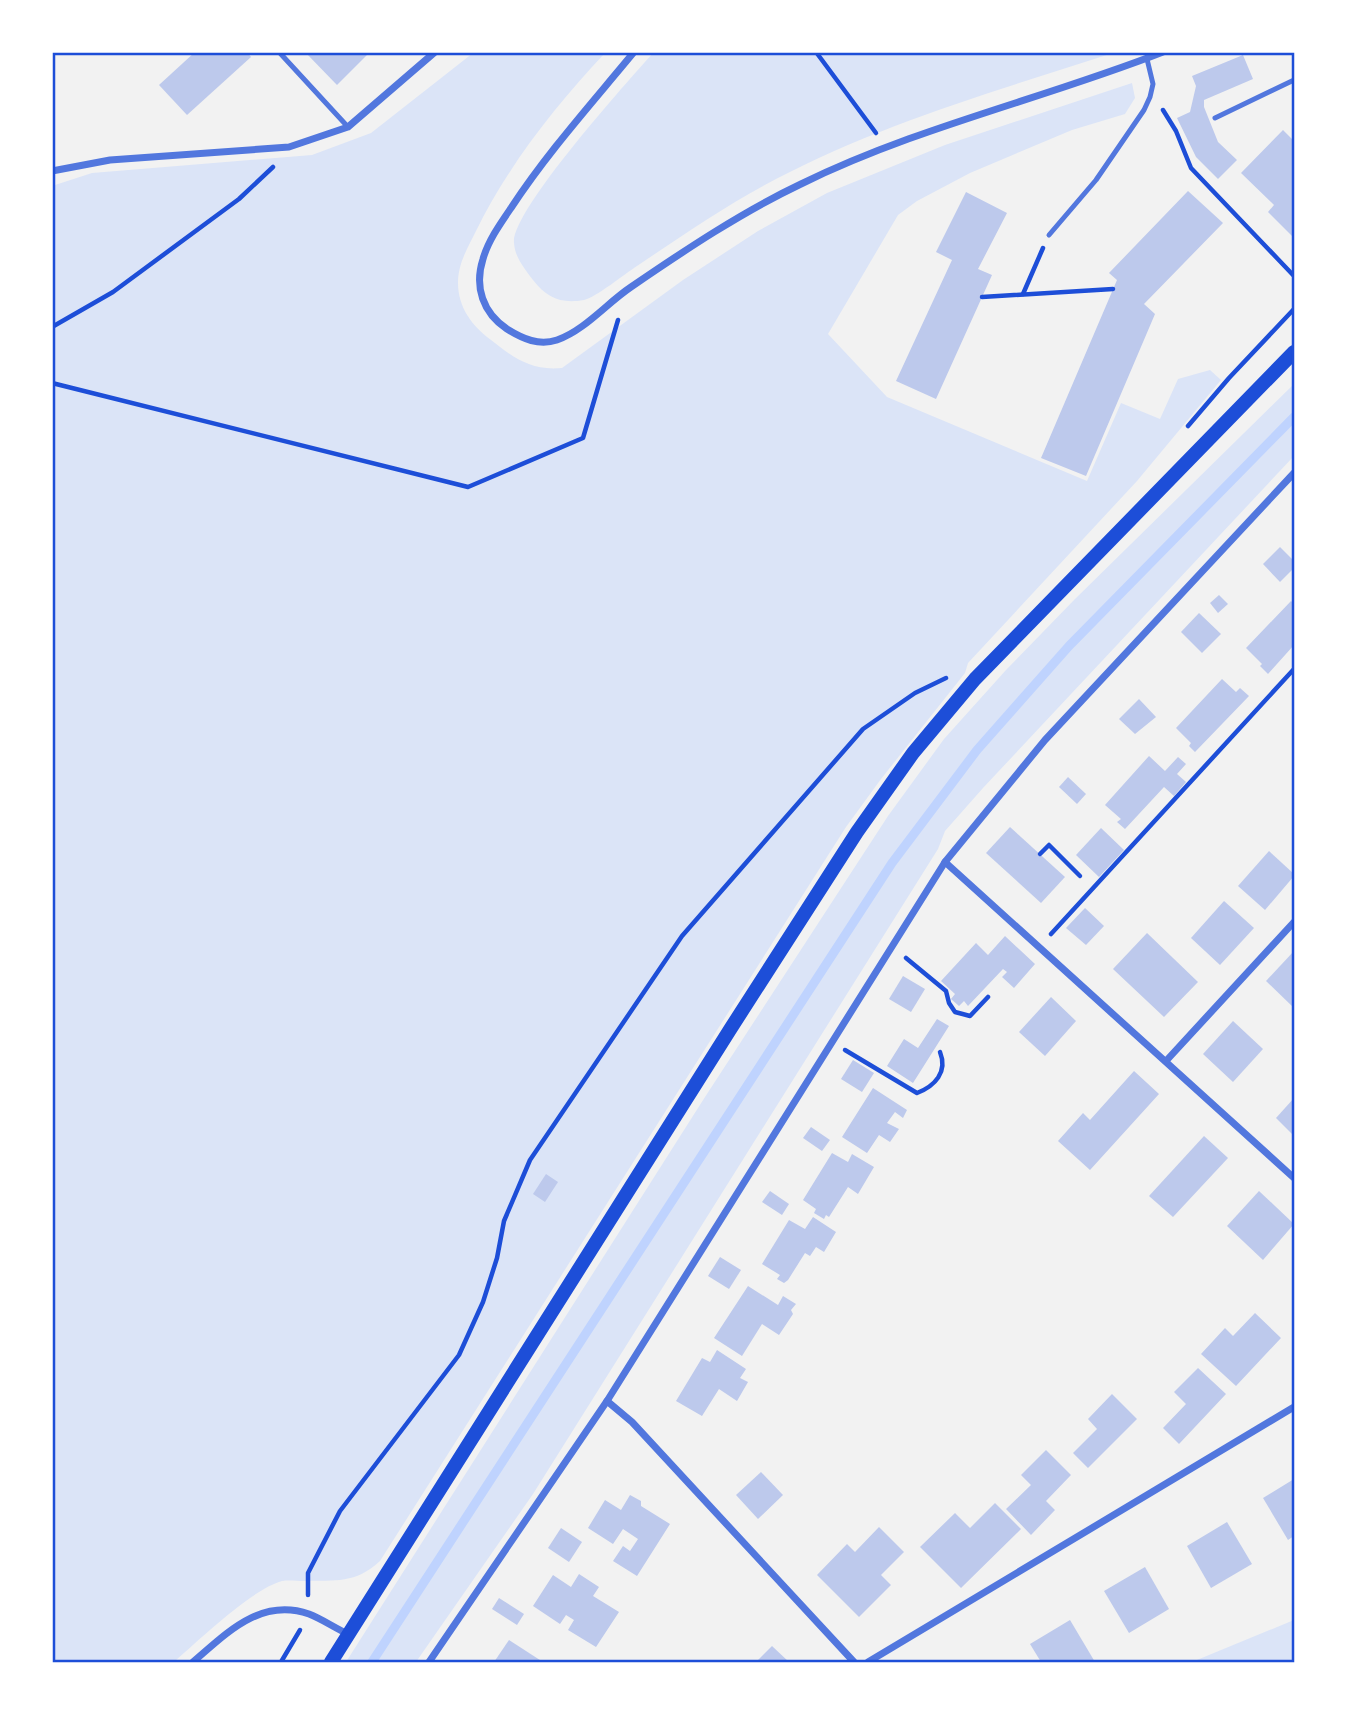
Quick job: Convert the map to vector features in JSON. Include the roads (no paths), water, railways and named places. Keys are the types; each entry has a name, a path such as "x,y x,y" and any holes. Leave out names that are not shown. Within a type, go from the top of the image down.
{"main road":[{"path":"331,1662 731,1028 858,832 913,753 975,679 1294,352"}],"street":[{"path":"52,172 110,160 289,147 348,127 435,52"},
{"path":"634,52 523,189 489,243 482,261 480,293 486,308 494,318 519,335 540,343 569,334 628,289 754,209 799,184 913,137 1163,52"},
{"path":"429,1662 607,1401 945,862 1045,740 1294,473"},
{"path":"945,862 1294,1178"},
{"path":"1166,1061 1294,922"},
{"path":"607,1401 632,1422 854,1662"},
{"path":"869,1662 1294,1408"},
{"path":"193,1662 238,1625 257,1614 275,1610 308,1614 348,1634"}],"lane":[{"path":"279,52 348,127"},
{"path":"1049,235 1096,180 1144,110 1153,84 1147,59"},
{"path":"1215,118 1294,80"}],"waterway":[{"path":"372,1662 892,863 977,750 1069,646 1294,417"}]}
